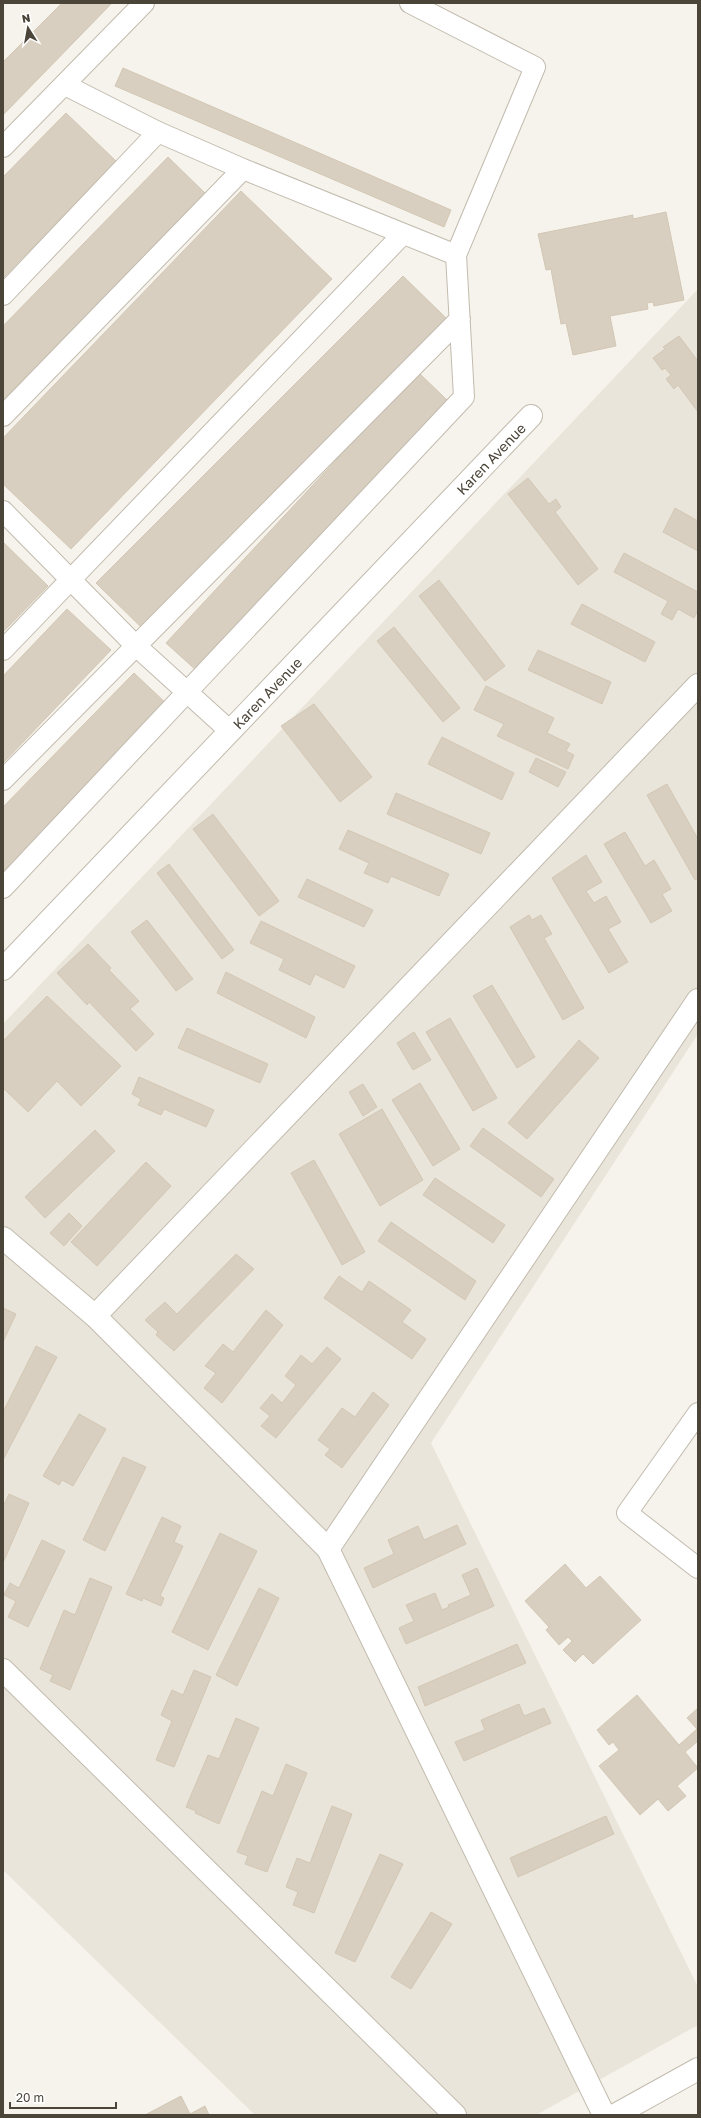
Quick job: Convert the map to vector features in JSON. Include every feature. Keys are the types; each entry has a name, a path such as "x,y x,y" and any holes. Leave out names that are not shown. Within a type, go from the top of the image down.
{"street":[{"name":"Karen Avenue","path":"3,969 531,416"},
{"path":"95,1316 698,685"},
{"path":"328,1549 698,1000"},
{"path":"3,1238 95,1316 328,1549 604,2115"},
{"path":"3,1670 456,2115"},
{"path":"615,2115 698,2069"}],"lane":[{"path":"3,147 66,85 144,3"},
{"path":"3,888 464,396 456,255 536,67 410,3"},
{"path":"66,85 158,132 243,169 456,255"},
{"path":"3,295 158,132"},
{"path":"3,416 243,169"},
{"path":"3,650 403,234"},
{"path":"3,780 135,645 460,319"},
{"path":"3,511 135,645 230,731"},
{"path":"698,1413 627,1512 698,1568"}],"shaded area":[{"path":"698,289 698,1034 431,1443 698,1987 698,2025 536,2115 255,2115 3,1870 3,1024"}],"building":[{"path":"62,3 112,3 3,115 3,62"},
{"path":"123,68 451,210 444,227 115,86"},
{"path":"66,113 116,161 3,278 3,177"},
{"path":"168,157 208,196 3,407 3,326"},
{"path":"241,191 332,279 71,549 3,484 3,438"},
{"path":"666,212 684,300 654,306 653,302 647,303 648,309 610,316 616,346 573,355 566,323 561,324 551,269 546,270 538,234 633,215 633,219"},
{"path":"403,276 448,320 141,627 96,583"},
{"path":"679,336 698,361 698,412 678,385 674,389 666,379 671,375 665,368 662,370 653,358 665,349 663,347"},
{"path":"418,372 448,401 197,671 166,643"},
{"path":"528,478 549,504 556,499 561,507 555,512 598,569 578,585 508,494"},
{"path":"675,508 698,521 698,551 663,532"},
{"path":"3,542 48,586 3,632"},
{"path":"624,553 698,592 698,610 694,618 678,609 672,620 661,614 668,601 614,572"},
{"path":"439,580 505,666 485,681 419,596"},
{"path":"582,604 655,642 645,662 571,624"},
{"path":"67,609 111,650 3,763 3,676"},
{"path":"394,627 460,708 443,722 377,641"},
{"path":"538,650 611,682 602,704 528,670"},
{"path":"134,673 170,707 3,877 3,807"},
{"path":"486,686 554,718 547,733 570,744 566,751 574,755 568,769 497,736 504,724 474,710"},
{"path":"314,704 372,777 340,802 281,726"},
{"path":"442,737 514,773 502,800 428,764"},
{"path":"536,758 566,772 558,787 529,772"},
{"path":"667,784 698,839 698,878 695,880 647,795"},
{"path":"396,793 490,833 481,854 387,814"},
{"path":"213,814 279,901 259,916 193,829"},
{"path":"348,830 449,874 439,896 391,876 388,883 364,873 369,863 339,849"},
{"path":"625,832 645,866 654,860 671,889 662,894 672,911 651,923 604,844"},
{"path":"586,855 602,882 586,891 594,903 606,896 621,922 608,929 628,962 609,973 552,878"},
{"path":"169,864 234,950 222,959 157,873"},
{"path":"307,879 373,910 364,927 298,897"},
{"path":"529,915 532,920 541,915 552,934 544,938 584,1008 563,1020 510,927"},
{"path":"147,920 193,979 176,991 131,932"},
{"path":"261,921 355,966 344,988 315,974 310,985 279,970 284,959 250,943"},
{"path":"88,944 111,968 109,970 139,1001 130,1009 154,1034 136,1051 89,1002 87,1005 57,973"},
{"path":"226,972 315,1017 306,1038 217,993"},
{"path":"492,985 535,1057 517,1068 473,996"},
{"path":"47,996 121,1066 81,1106 57,1081 28,1112 3,1088 3,1041"},
{"path":"450,1018 497,1098 473,1111 426,1032"},
{"path":"187,1028 268,1064 260,1083 178,1048"},
{"path":"414,1032 431,1060 413,1070 397,1043"},
{"path":"579,1040 599,1058 527,1139 508,1123"},
{"path":"139,1077 214,1110 206,1127 164,1109 161,1115 138,1105 141,1099 132,1094"},
{"path":"420,1083 460,1149 433,1166 392,1100"},
{"path":"363,1084 377,1107 363,1116 349,1092"},
{"path":"382,1109 423,1180 380,1206 339,1134"},
{"path":"483,1128 554,1179 541,1197 470,1146"},
{"path":"95,1130 115,1151 45,1218 25,1197"},
{"path":"314,1160 365,1252 342,1265 291,1173"},
{"path":"146,1162 171,1186 97,1266 71,1242"},
{"path":"435,1178 505,1225 493,1243 423,1195"},
{"path":"69,1213 82,1226 64,1246 50,1233"},
{"path":"391,1222 476,1281 465,1300 378,1241"},
{"path":"236,1254 254,1269 174,1351 156,1335 158,1332 145,1320 165,1302 177,1314"},
{"path":"339,1276 362,1292 369,1281 411,1310 402,1322 426,1339 412,1359 324,1298"},
{"path":"3,1308 16,1314 3,1342"},
{"path":"266,1310 283,1325 222,1403 204,1388 216,1373 205,1366 223,1344 233,1352"},
{"path":"36,1346 57,1357 3,1460 3,1412"},
{"path":"327,1347 341,1359 276,1438 261,1426 270,1416 260,1408 272,1394 282,1403 296,1385 285,1376 301,1355 312,1364"},
{"path":"373,1392 389,1405 342,1468 325,1455 330,1449 318,1440 342,1408 355,1417"},
{"path":"79,1414 106,1429 73,1486 62,1480 59,1485 43,1476"},
{"path":"123,1457 146,1467 105,1551 83,1540"},
{"path":"9,1494 29,1503 3,1563 3,1507"},
{"path":"162,1517 181,1526 174,1542 183,1546 160,1596 164,1598 161,1606 143,1598 142,1601 126,1594"},
{"path":"457,1525 466,1544 373,1588 364,1568 394,1554 388,1540 418,1526 424,1540"},
{"path":"220,1533 257,1551 208,1650 172,1632"},
{"path":"42,1540 65,1551 28,1627 8,1617 16,1601 4,1595 10,1583 19,1588"},
{"path":"565,1564 586,1588 600,1576 641,1620 593,1664 583,1654 575,1662 563,1650 572,1641 568,1637 559,1645 546,1630 549,1627 525,1601"},
{"path":"477,1568 494,1606 406,1644 399,1628 414,1621 406,1605 435,1593 442,1610 449,1607 448,1605 471,1595 462,1575"},
{"path":"90,1578 112,1587 70,1690 50,1681 53,1675 40,1669 64,1610 75,1615"},
{"path":"259,1588 279,1598 237,1686 216,1675"},
{"path":"517,1644 526,1663 425,1706 418,1687"},
{"path":"194,1670 211,1677 174,1767 156,1760 172,1721 161,1715 172,1690 183,1695"},
{"path":"637,1695 679,1745 697,1729 687,1718 698,1708 698,1741 685,1752 698,1768 677,1786 686,1796 668,1811 658,1799 640,1815 599,1766 619,1750 613,1742 609,1745 597,1730"},
{"path":"519,1704 524,1716 544,1708 551,1723 464,1761 455,1742 485,1730 481,1720"},
{"path":"236,1718 259,1728 219,1824 195,1813 196,1811 186,1807 208,1755 219,1759"},
{"path":"286,1764 307,1773 267,1872 245,1864 248,1856 237,1852 262,1791 273,1796"},
{"path":"332,1806 352,1814 314,1913 293,1905 298,1892 286,1887 297,1858 310,1863"},
{"path":"606,1816 614,1834 518,1877 510,1858"},
{"path":"380,1854 403,1864 355,1962 335,1953"},
{"path":"431,1912 452,1924 411,1989 391,1977"},
{"path":"181,2096 190,2114 205,2106 209,2115 145,2115"}]}
